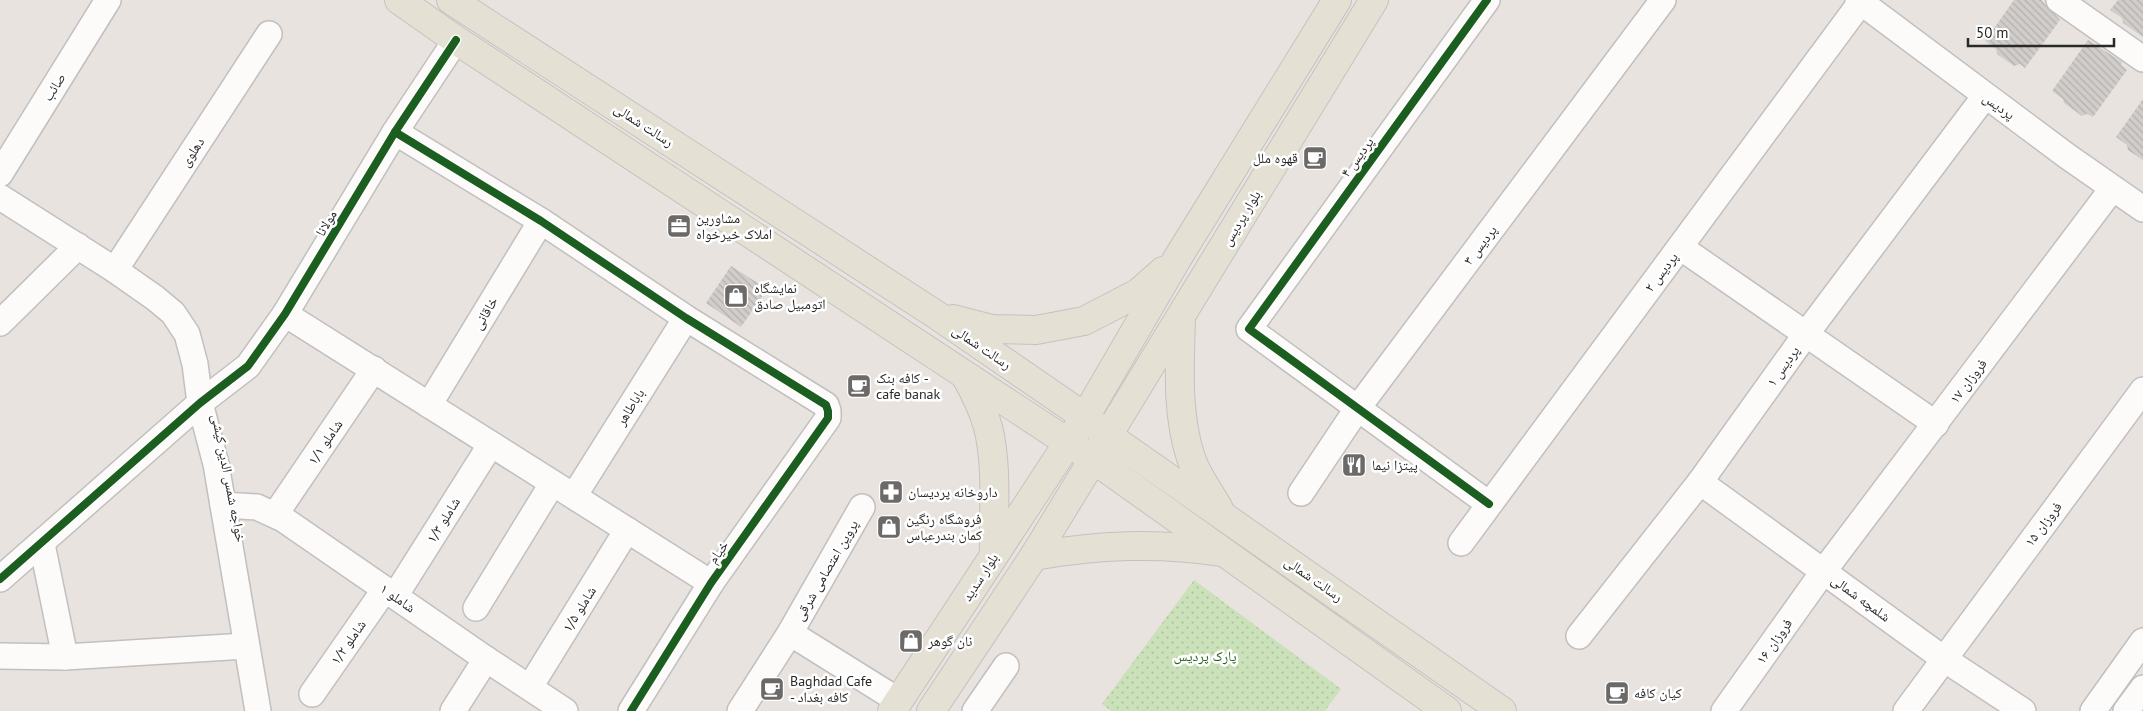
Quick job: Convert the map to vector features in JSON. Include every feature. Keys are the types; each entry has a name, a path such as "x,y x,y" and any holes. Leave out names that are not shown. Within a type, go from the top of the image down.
{"main road":[{"path":"399,0 456,40 1093,459 1447,711"},
{"name":"رسالت شمالی","path":"452,0 935,314 1085,417 1107,435 1502,711"},
{"path":"1085,417 1177,259 1337,0"},
{"name":"بلوار پردیس","path":"1093,459 1374,0"},
{"path":"1200,222 1228,240"},
{"path":"935,314 992,329 1036,330 1084,321 1138,292 1177,259"},
{"path":"1181,316 1179,371 1182,418 1192,459 1222,515"},
{"path":"966,375 979,401 988,427 993,470 994,555"},
{"path":"1011,406 1030,379"},
{"name":"بلوار سدید","path":"895,706 1085,417"},
{"path":"938,701 1034,556 1093,459"},
{"path":"1161,507 1179,485"},
{"path":"1027,505 1054,523"},
{"path":"1034,556 1104,546 1155,545 1191,547 1226,552"}],"street":[{"name":"صائب","path":"0,174 108,0"},
{"name":"پردیس ۴","path":"1357,409 1249,330 1487,0"},
{"name":"پردیس ۳","path":"1301,493 1357,409 1663,0"},
{"path":"2059,0 2143,59"},
{"name":"پردیس","path":"1860,1 1887,9 1985,96 2112,189 2143,209"},
{"name":"پردیس ۲","path":"1461,543 1860,1"},
{"name":"دهلوی","path":"115,270 268,34"},
{"name":"مولانا","path":"0,579 200,403 248,366 286,314 395,132 456,40"},
{"name":"پردیس ۱","path":"1579,636 1700,482 1806,334 1985,96"},
{"path":"395,132 541,221 686,318"},
{"name":"فروزان ۱۷","path":"1824,572 2112,189"},
{"name":"خواجه شمس الدين كيشی","path":"0,197 115,270 173,313 188,334 195,364 200,403 216,464 258,711"},
{"name":"خاقانی","path":"429,404 541,221"},
{"path":"0,323 78,246"},
{"path":"1680,247 1936,424"},
{"path":"286,314 711,584"},
{"name":"خیام","path":"631,711 711,584 828,418 826,405 686,318"},
{"name":"باباطاهر","path":"574,496 686,318"},
{"name":"شاملو ۱/۱","path":"275,515 374,370"},
{"name":"فروزان ۱۵","path":"1906,711 2143,390"},
{"path":"1357,409 1489,504"},
{"name":"شاملو ۱/۳","path":"390,593 491,444"},
{"name":"شلمچه شمالی","path":"1700,482 1944,659 2023,711"},
{"path":"476,608 552,484"},
{"name":"شاملو ۱","path":"223,505 257,507 275,515 565,711"},
{"name":"پروین اعتصامی شرقی","path":"740,711 790,633 862,507"},
{"name":"شاملو ۱/۵","path":"530,687 627,530"},
{"path":"42,544 65,657"},
{"name":"فروزان ۱۶","path":"1724,711 1824,572"},
{"name":"شاملو ۱/۲","path":"312,694 390,593"},
{"path":"790,633 895,706"},
{"path":"2092,711 2143,641"},
{"path":"0,656 65,657 246,646"},
{"path":"453,711 486,659"},
{"path":"938,701 974,711 1006,666"},
{"path":"2126,711 2143,688"}],"green space":[{"name":"پارک پردیس","path":"1194,580 1341,689 1325,711 1111,711 1102,704"}],"building":[{"path":"2014,0 2041,0 2060,20 2025,68 2020,64 2014,66 1997,54 1996,49 1985,41"},
{"path":"2118,0 2143,0 2143,37 2123,23 2122,18 2110,10"},
{"path":"2088,40 2122,62 2121,65 2127,70 2093,117 2087,114 2082,116 2064,103 2063,99 2052,91"},
{"path":"2143,99 2143,160 2128,150 2127,145 2116,137"},
{"name":"نمایشگاه اتومبیل صادق","path":"731,266 767,289 741,327 706,303"}],"cycle path":[{"path":"1487,0 1249,329 1489,504"},
{"path":"0,579 200,403 248,366 285,314 395,132 456,40"},
{"path":"395,132 541,221 686,318 826,405 828,418 711,583 631,711"}],"place":[{"name":"قهوه ملل","path":"1315,158"},
{"name":"مشاورین املاک خیرخواه","path":"679,226"},
{"name":"نمایشگاه اتومبیل صادق","path":"736,296"},
{"name":"کافه بنک - cafe banak","path":"859,386"},
{"name":"پیتزا نیما","path":"1354,465"},
{"name":"داروخانه پردیسان","path":"891,492"},
{"name":"فروشگاه رنگین کمان بندرعباس","path":"889,527"},
{"name":"نان گوهر","path":"911,641"},
{"name":"Baghdad Cafe - کافه بغداد","path":"772,689"},
{"name":"کیان کافه","path":"1617,693"}]}
